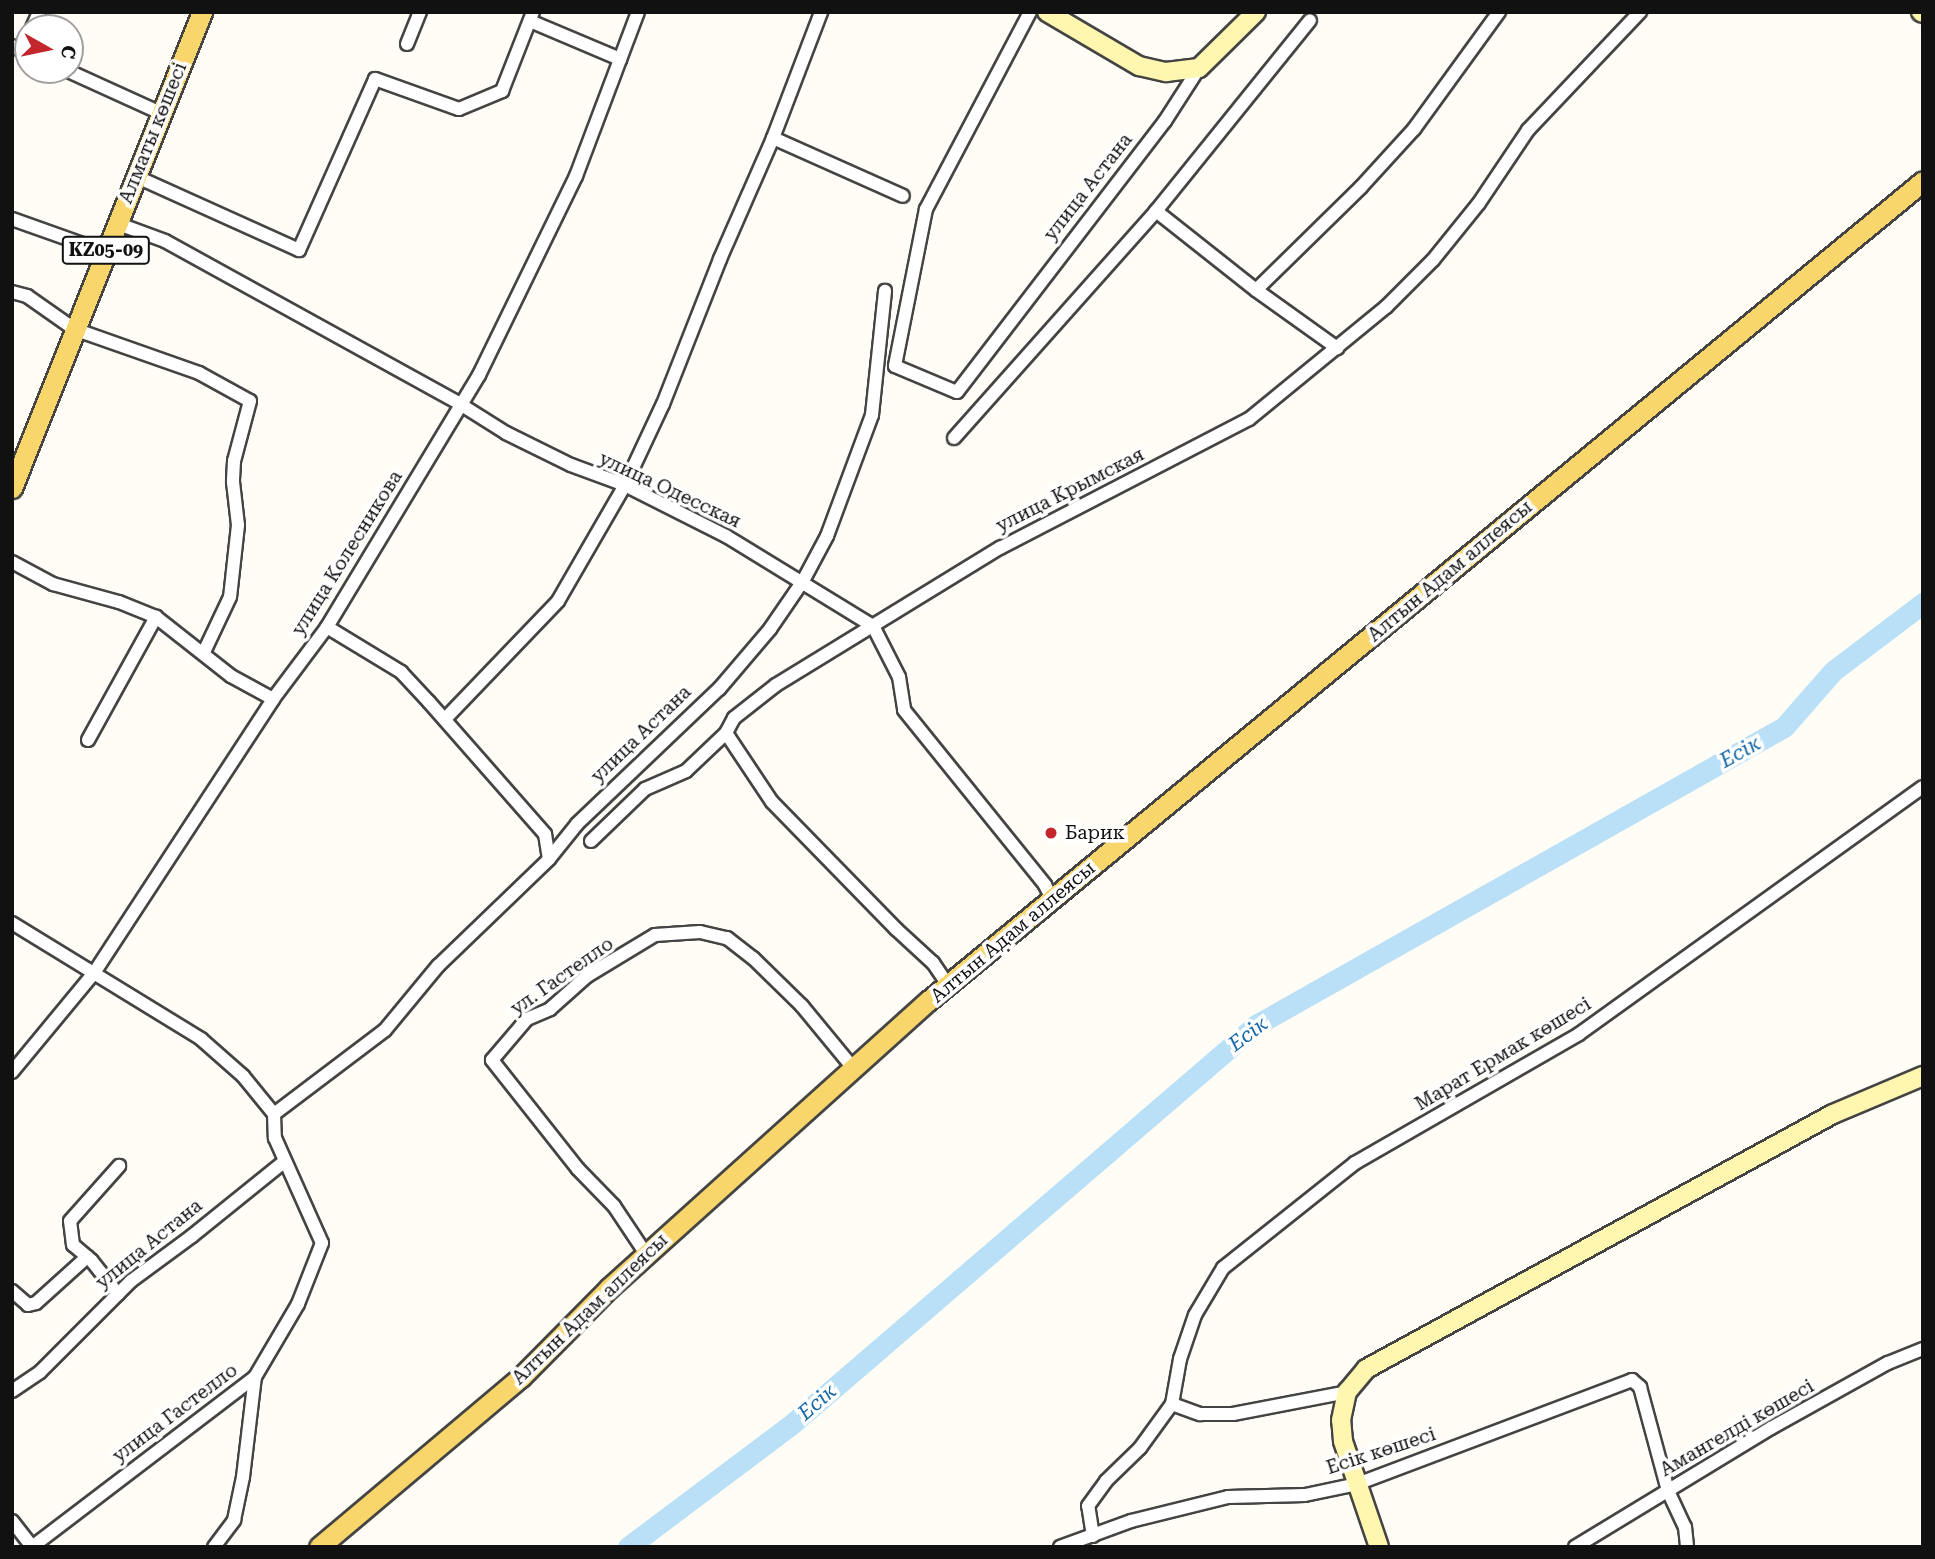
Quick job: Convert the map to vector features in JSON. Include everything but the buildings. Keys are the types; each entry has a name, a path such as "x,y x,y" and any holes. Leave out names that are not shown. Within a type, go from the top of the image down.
{"main road":[{"name":"Алматы көшесі","path":"12,488 202,12"},
{"name":"Алтын Адам аллеясы","path":"319,1547 521,1377 646,1254 948,985 1923,181"}],"street":[{"path":"407,44 420,12"},
{"name":"улица Колесникова","path":"12,1072 94,973 273,699 327,626 479,375 576,176 639,12"},
{"path":"445,719 558,601 625,485 663,404 720,259 773,138 821,12"},
{"name":"улица Астана","path":"1030,12 926,209 895,366 957,392 1165,121 1199,68 1256,12"},
{"path":"1047,12 1139,65 1166,72 1199,68"},
{"path":"1256,290 1361,187 1413,129 1499,12"},
{"name":"улица Крымская","path":"590,841 645,789 687,771 726,733 734,718 776,685 1000,548 1249,419 1386,307 1433,260 1479,203 1528,130 1640,12"},
{"path":"135,176 299,250 375,79 459,109 502,91 531,17 620,59"},
{"path":"954,438 1156,211 1310,20"},
{"path":"84,78 161,113"},
{"path":"773,138 903,196"},
{"path":"1156,211 1256,290 1337,348"},
{"path":"12,219 105,252"},
{"name":"улица Одесская","path":"116,223 164,241 460,404 506,433 571,466 625,485 726,536 873,626"},
{"name":"улица Астана","path":"274,1114 384,1030 439,966 549,859 577,824 719,689 770,629 803,581 827,536 872,415 885,291"},
{"path":"12,292 27,296 74,329 199,373 250,401 234,461 233,482 239,525 230,597 204,652"},
{"path":"12,562 53,584 119,602 156,617 204,652 231,676 273,699"},
{"path":"88,740 156,617"},
{"path":"327,626 401,672 545,834 549,859"},
{"path":"873,626 899,677 904,710 1045,885 1052,899"},
{"path":"726,733 772,802 896,929 933,963 948,985"},
{"name":"Марат Ермак көшесі","path":"1172,1404 1180,1359 1195,1315 1223,1268 1355,1163 1579,1034 1923,788"},
{"path":"12,923 201,1039 243,1076 274,1114 275,1138 285,1161"},
{"name":"ул. Гастелло","path":"646,1254 614,1206 578,1169 492,1060 527,1019 550,1009 587,976 655,935 700,932 727,938 754,958 802,1006 853,1069"},
{"path":"1379,1547 1343,1441 1340,1420 1347,1392 1366,1368 1833,1114 1923,1076"},
{"name":"улица Астана","path":"12,1391 40,1372 118,1294 285,1161"},
{"name":"улица Гастелло","path":"32,1547 255,1377 298,1304 322,1243 307,1203 285,1161"},
{"path":"118,1294 87,1257 73,1245 70,1222 119,1166"},
{"path":"12,1292 28,1305 36,1303 87,1257"},
{"name":"Амангелді көшесі","path":"1575,1547 1888,1363 1923,1349"},
{"path":"215,1547 234,1520 243,1477 255,1377"},
{"name":"Есік көшесі","path":"1060,1547 1079,1544 1131,1521 1228,1497 1305,1494 1357,1484 1632,1380 1640,1387 1668,1491"},
{"path":"1093,1536 1088,1506 1106,1481 1140,1448 1172,1404 1200,1415 1233,1415 1347,1392"},
{"path":"1668,1491 1685,1527 1687,1547"},
{"path":"12,1521 32,1547"}],"waterway":[{"name":"Есік","path":"628,1547 793,1423 1256,1025 1784,727 1833,671 1923,603"}],"place":[{"name":"Барик","path":"1051,833"}]}
